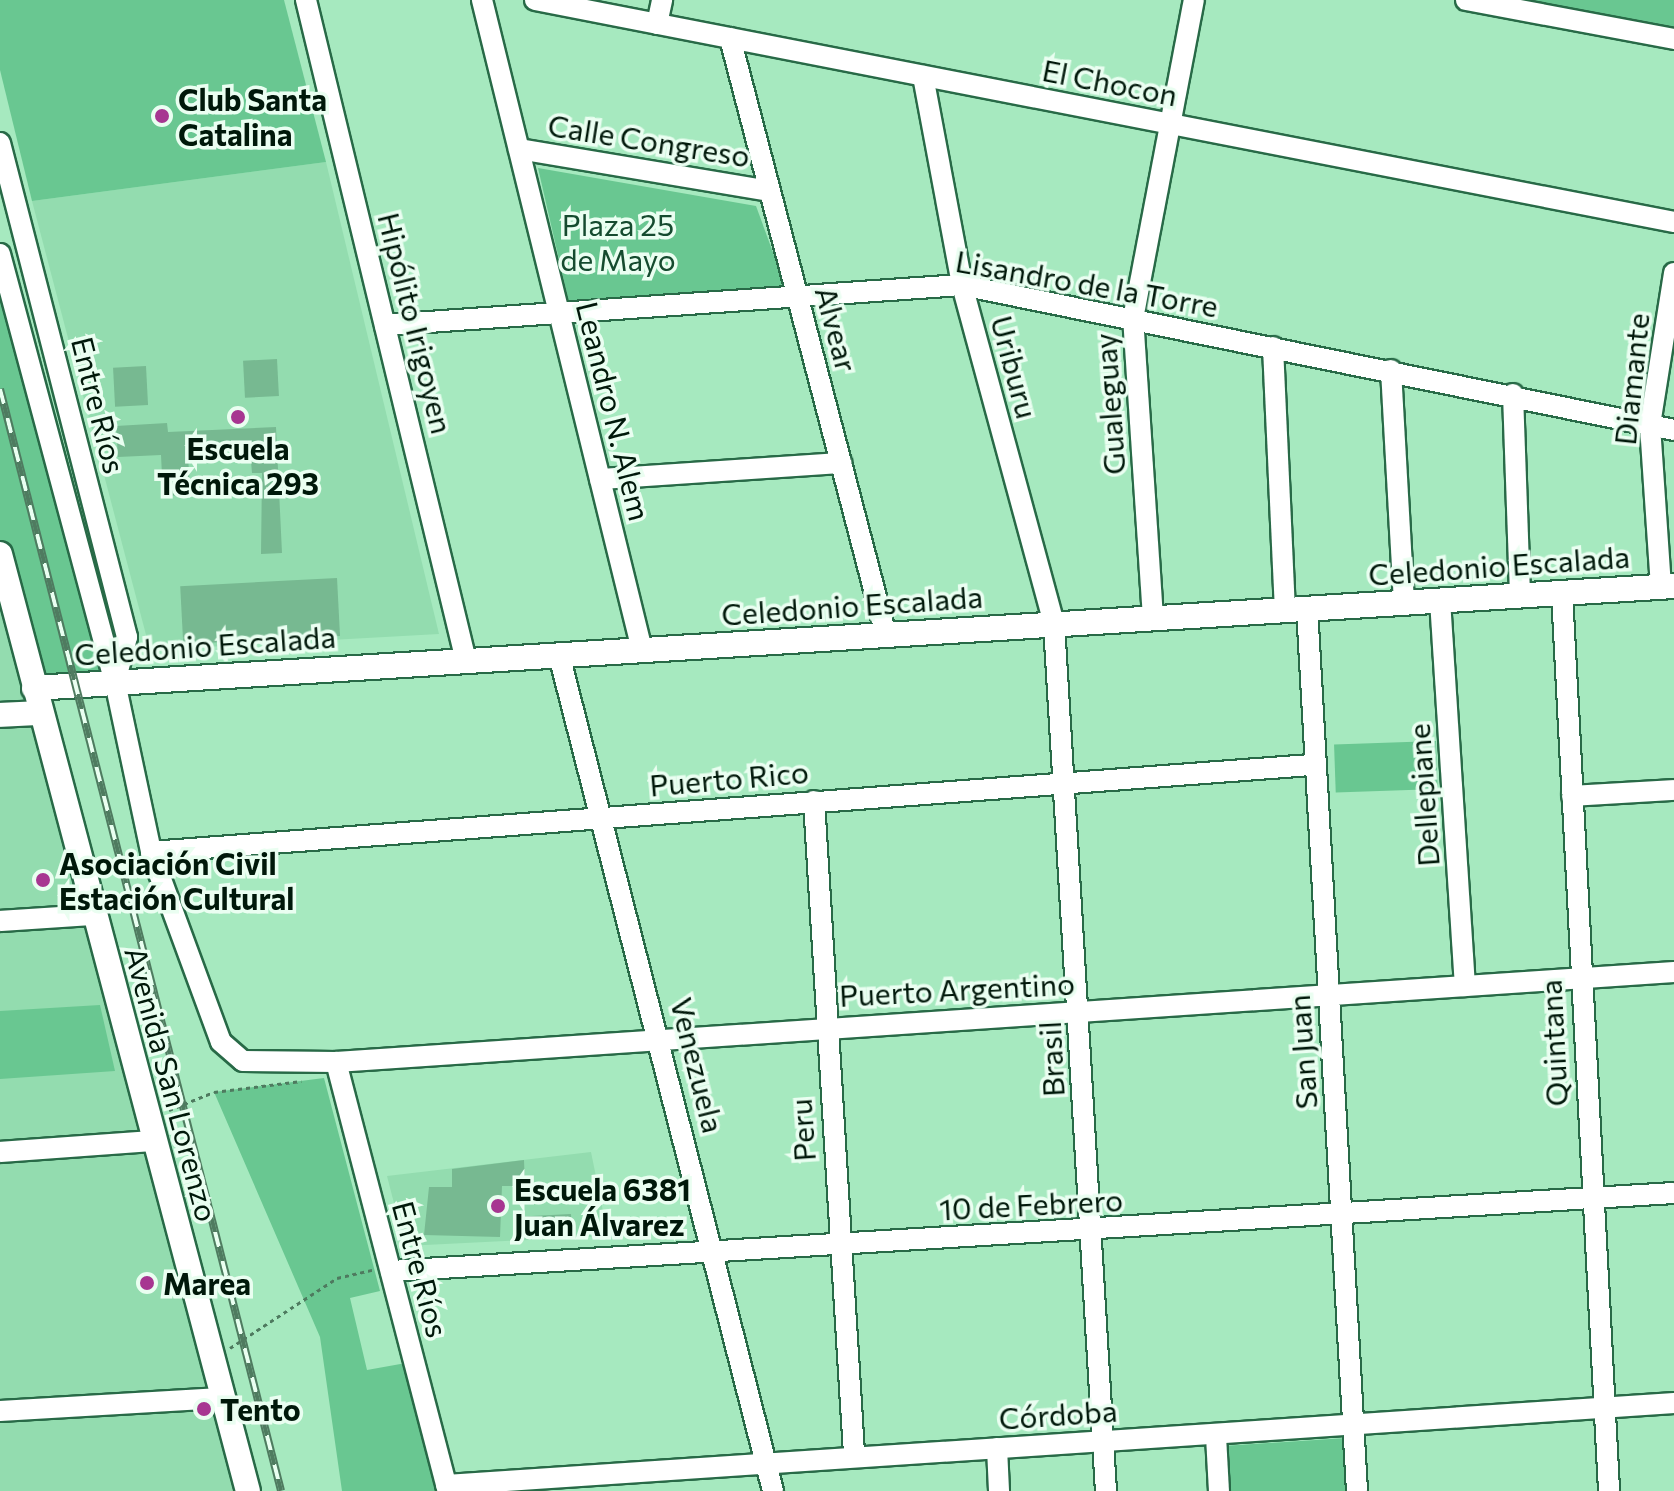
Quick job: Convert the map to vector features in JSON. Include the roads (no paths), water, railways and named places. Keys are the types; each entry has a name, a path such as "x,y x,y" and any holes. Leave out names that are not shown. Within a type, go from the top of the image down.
{"main road":[{"name":"Avenida San Lorenzo","path":"0,554 93,915 248,1491"},
{"name":"Celedonio Escalada","path":"34,688 1668,586"},
{"path":"0,715 40,713"}],"street":[{"name":"Hipólito Irigoyen","path":"306,0 466,661"},
{"name":"Leandro N. Alem","path":"482,0 642,650"},
{"name":"El Chocon","path":"535,0 1674,222"},
{"path":"657,24 662,0"},
{"name":"Gualeguay","path":"1153,618 1133,319 1194,0"},
{"path":"1466,0 1674,39"},
{"name":"Alvear","path":"730,38 886,635"},
{"name":"Uriburu","path":"923,76 962,285 1054,624"},
{"name":"Entre Ríos","path":"0,143 5,186 64,390 127,637 115,682"},
{"name":"Calle Congreso","path":"519,149 770,191"},
{"name":"Entre Ríos","path":"0,254 115,682 151,852 221,1042 243,1061"},
{"name":"Diamante","path":"1668,586 1650,425 1674,273"},
{"name":"Lisandro de la Torre","path":"385,325 962,285 1513,394 1674,430"},
{"name":"San Juan","path":"1273,347 1312,765 1357,1491"},
{"path":"1391,370 1404,602"},
{"path":"36,396 64,390"},
{"path":"1513,394 1520,595"},
{"path":"600,479 841,463"},
{"name":"Quintana","path":"1562,593 1609,1491"},
{"name":"Dellepiane","path":"1440,600 1465,986"},
{"name":"Brasil","path":"1054,624 1106,1491"},
{"name":"Venezuela","path":"559,655 662,1040 773,1491"},
{"name":"Puerto Rico","path":"151,852 814,801 1062,787 1312,765"},
{"path":"1572,796 1674,790"},
{"name":"Peru","path":"814,801 825,1027 854,1454"},
{"path":"0,921 93,915"},
{"name":"Puerto Argentino","path":"243,1061 336,1062 1674,972"},
{"name":"Entre Ríos","path":"336,1062 447,1488"},
{"path":"0,1152 150,1130"},
{"name":"10 de Febrero","path":"391,1271 1091,1232 1674,1193"},
{"path":"0,1411 221,1398"},
{"name":"Córdoba","path":"447,1488 767,1465 854,1454 1216,1436 1674,1403"},
{"path":"1216,1436 1219,1491"},
{"path":"997,1448 999,1491"}],"railway":[{"path":"0,389 281,1491"}],"place":[{"name":"Club Santa Catalina","path":"162,116"},
{"name":"Escuela Técnica 293","path":"238,417"},
{"name":"Asociación Civil Estación Cultural","path":"43,880"},
{"name":"Escuela 6381 Juan Álvarez","path":"498,1206"},
{"name":"Marea","path":"147,1283"},
{"name":"Tento","path":"204,1409"}],"park label":[{"name":"Plaza 25 de Mayo","path":"618,241"}]}
